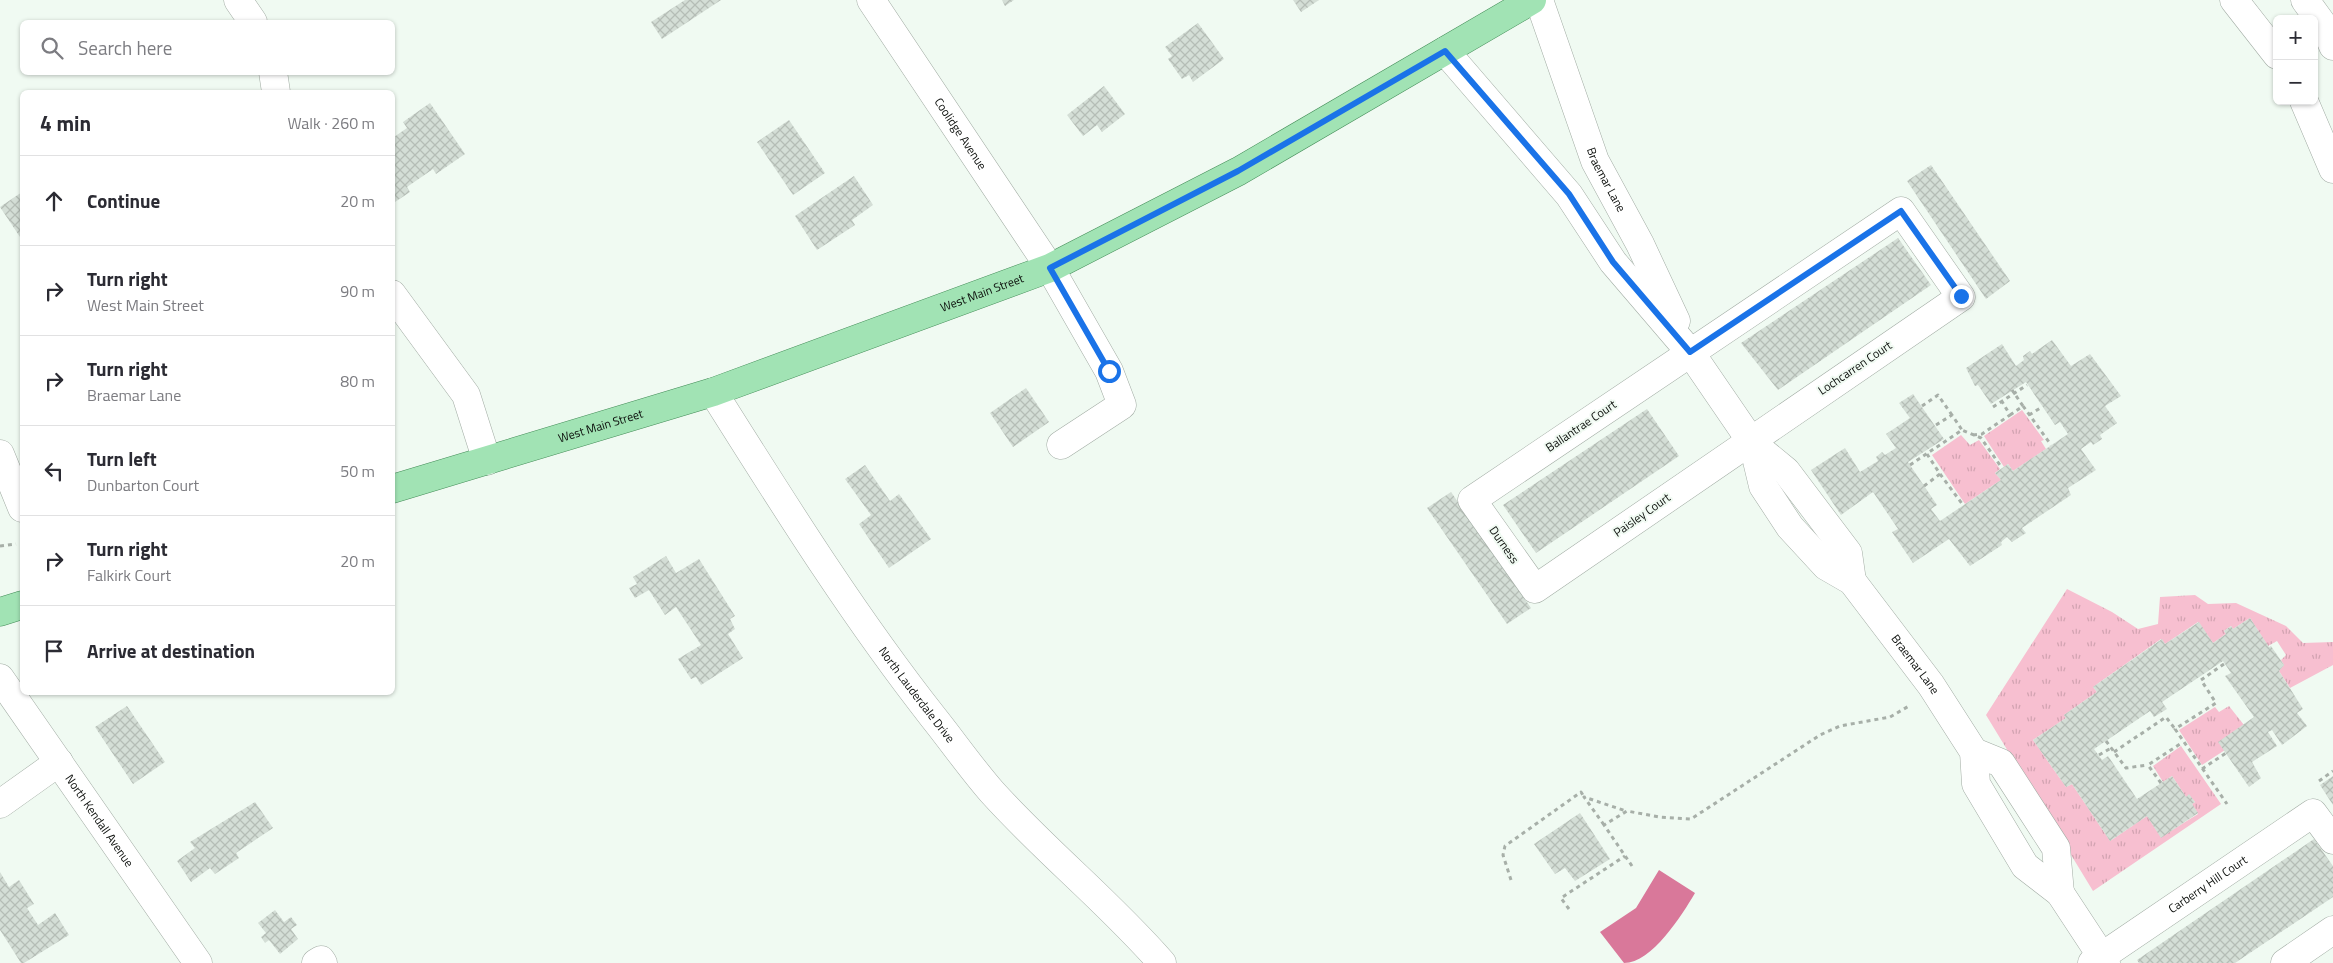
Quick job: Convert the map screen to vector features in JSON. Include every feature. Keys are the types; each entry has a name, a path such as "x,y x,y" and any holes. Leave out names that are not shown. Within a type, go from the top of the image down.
{"main road":[{"name":"West Main Street","path":"395,488 713,392 1050,268 1238,171 1532,0"},
{"path":"0,612 20,606"}],"street":[{"path":"238,0 252,20"},
{"name":"Coolidge Avenue","path":"871,0 1050,268 1109,371 1122,405 1061,446"},
{"name":"Braemar Lane","path":"1539,0 1595,161 1640,244 1690,352"},
{"path":"2234,0 2273,50"},
{"path":"2305,0 2326,29 2333,46"},
{"name":"Braemar Lane","path":"1445,51 1569,194 1613,262 1690,352 1751,442 1763,486 1790,527 1826,566 1852,581 1931,685 1974,752 1976,784 2025,866 2060,892 2100,961"},
{"path":"273,75 276,90"},
{"path":"2306,105 2333,169"},
{"name":"Ballantrae Court","path":"1472,500 1901,211"},
{"name":"Lochcarren Court","path":"1751,442 1961,296 1901,211"},
{"path":"395,298 466,395 487,461"},
{"name":"North Lauderdale Drive","path":"713,392 798,528 882,651 991,790 1049,852 1138,935 1162,963"},
{"name":"Paisley Court","path":"1535,589 1751,442"},
{"path":"0,454 20,503"},
{"name":"Durness","path":"1472,500 1535,589"},
{"name":"North Kendall Avenue","path":"0,678 198,963"},
{"path":"0,804 58,762"},
{"name":"Carberry Hill Court","path":"2100,961 2313,813 2333,840"},
{"path":"2285,963 2333,930"},
{"path":"316,963 321,960 323,963"}],"path":[{"path":"1993,407 2013,392 2028,384"},
{"path":"2013,392 2051,446"},
{"path":"1922,406 1938,394 1962,430 1981,438 2002,468"},
{"path":"2001,400 2010,415"},
{"path":"1972,435 1982,434 2023,406"},
{"path":"2030,415 2042,407"},
{"path":"1936,425 1952,415"},
{"path":"1910,465 1962,430"},
{"path":"1927,454 1963,505"},
{"path":"1924,486 1940,474"},
{"path":"0,546 16,544"},
{"path":"2175,729 2216,703 2201,680 2224,664"},
{"path":"1584,798 1627,811 1659,817 1691,819 1820,735 1840,726 1890,717 1909,706"},
{"path":"2160,713 2166,717 2175,729 2227,804"},
{"path":"2114,752 2166,717"},
{"path":"2106,741 2126,768 2148,765 2183,742"},
{"path":"2099,755 2111,748"},
{"path":"2202,769 2226,753"},
{"path":"2148,765 2161,783"},
{"path":"2319,781 2333,771"},
{"path":"1511,880 1503,855 1505,846 1580,792 1632,866"},
{"path":"1604,826 1627,811"},
{"path":"1569,909 1561,898 1625,856"}],"green space":[{"path":"2022,410 2044,440 2041,441 2046,449 2013,471 2008,464 2004,467 1984,436"},
{"path":"1961,435 1970,445 1979,440 2000,469 1995,473 2001,480 1965,504 1932,455"},
{"path":"2067,589 2112,612 2138,629 2158,624 2160,597 2195,595 2208,604 2236,603 2286,626 2303,643 2333,642 2333,665 2290,688 2279,671 2284,665 2281,660 2286,655 2277,641 2268,646 2250,618 2233,629 2231,626 2224,631 2226,634 2213,643 2198,622 2165,644 2161,639 2093,687 2097,692 2064,715 2066,718 2033,740 2066,787 2072,784 2110,841 2147,816 2161,837 2198,814 2192,804 2195,802 2189,795 2186,797 2172,776 2163,782 2153,766 2181,746 2221,804 2093,891 1986,715"},
{"path":"2229,706 2244,725 2225,750 2202,765 2179,730 2215,707 2219,712"}],"shaded area":[{"path":"1659,870 1695,893 1674,925 1655,947 1635,961 1624,963 1600,932 1636,908"}],"building":[{"path":"685,0 721,0 662,39 651,22"},
{"path":"1002,0 1014,0 1005,6"},
{"path":"1293,0 1319,0 1301,12"},
{"path":"1198,23 1224,59 1193,82 1189,75 1182,79 1168,59 1172,56 1165,47"},
{"path":"1104,86 1125,114 1102,132 1097,125 1083,136 1067,115"},
{"path":"430,103 465,154 436,174 433,169 407,187 410,192 395,202 395,136 407,128 403,122"},
{"path":"789,120 825,173 793,195 757,142"},
{"path":"1931,165 2010,281 1986,299 1907,181"},
{"path":"854,176 873,205 852,220 855,225 817,250 795,216"},
{"path":"20,193 20,237 0,207"},
{"path":"1898,238 1931,285 1778,390 1741,343"},
{"path":"2052,340 2071,366 2090,354 2121,396 2105,406 2117,423 2100,435 2102,439 2093,445 2091,442 2081,449 2096,470 2068,488 2071,495 2022,528 2026,533 2012,542 2007,537 2001,542 2002,545 1970,566 1949,539 1913,563 1892,532 1898,529 1873,492 1841,515 1811,470 1845,448 1860,472 1878,461 1876,457 1882,452 1885,455 1896,448 1886,434 1910,418 1899,403 1913,394 1944,439 1908,462 1937,505 1931,509 1940,521 2001,480 1995,473 2008,464 2013,471 2068,434 2060,422 2055,425 2026,382 1991,404 1978,385 1975,386 1966,368 2002,344 2016,366 2024,360 2023,356 2030,351 2032,354"},
{"path":"1026,388 1049,422 1013,447 990,413"},
{"path":"1647,409 1679,456 1536,553 1503,505"},
{"path":"865,465 890,501 899,494 931,539 889,568 859,524 871,515 845,479"},
{"path":"1451,492 1531,608 1507,624 1427,508"},
{"path":"666,556 676,573 699,559 735,616 730,619 735,629 728,634 743,658 701,685 696,677 691,679 678,659 701,645 676,607 665,615 649,590 635,598 629,588 637,584 633,577"},
{"path":"2250,618 2269,647 2271,646 2284,665 2279,671 2303,709 2297,713 2307,726 2282,745 2272,730 2268,732 2277,746 2252,762 2261,778 2249,787 2218,742 2254,717 2225,676 2231,673 2223,661 2162,702 2167,709 2154,717 2150,711 2094,749 2102,760 2108,756 2137,799 2172,776 2186,797 2189,794 2195,802 2192,804 2198,813 2161,838 2147,816 2110,841 2072,784 2066,787 2033,740 2066,718 2064,715 2097,692 2093,687 2162,639 2165,644 2199,622 2213,643 2226,634 2224,631 2231,626 2233,629"},
{"path":"127,706 165,762 133,784 95,727"},
{"path":"2333,776 2333,805 2320,785"},
{"path":"255,802 273,828 236,853 239,858 215,874 210,868 191,882 177,861 195,848 190,842"},
{"path":"1580,813 1610,859 1575,881 1565,868 1555,874 1534,844"},
{"path":"2314,839 2333,866 2333,897 2235,963 2139,963 2137,960"},
{"path":"0,872 9,887 19,880 34,904 27,908 38,925 55,913 69,935 24,963 21,963 0,930"},
{"path":"275,910 284,922 291,917 297,925 291,929 298,939 280,954 269,940 265,943 261,937 266,933 258,923"}],"route":[{"path":"1109,371 1050,268 1182,198 1238,171 1445,51 1569,194 1613,262 1690,352 1901,211 1961,296"}]}
